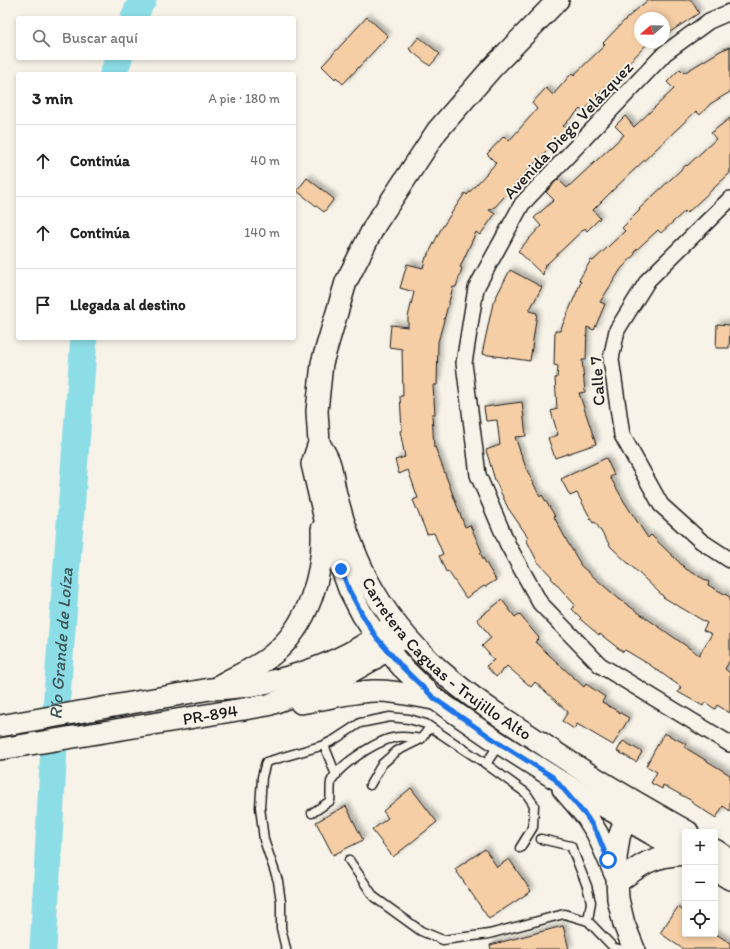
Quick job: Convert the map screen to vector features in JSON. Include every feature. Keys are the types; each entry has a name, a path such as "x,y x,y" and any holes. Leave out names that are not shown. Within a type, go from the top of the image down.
{"street":[{"name":"Carretera Caguas - Trujillo Alto","path":"558,0 491,69 437,132 375,225 346,282 322,363 317,411 319,443 312,464 322,510 334,550 349,590 362,614 382,644 402,667 435,699 499,743 553,777 628,810 682,830"},
{"name":"Avenida Diego Velázquez","path":"730,12 709,21 665,54 522,204 476,288 464,363 478,475 508,545 540,603 600,665 730,744"},
{"name":"Calle 7","path":"730,199 648,280 618,330 611,359 622,435 661,504 701,541 730,560"},
{"name":"Carretera Caguas - Trujillo Alto","path":"319,443 329,462 348,537 367,579 400,630 449,680 483,705 562,758 628,810"},
{"path":"210,689 243,673 272,656 298,625 314,589 320,565 322,510"},
{"name":"PR-894","path":"0,749 268,705 340,678 367,663 382,644 400,630"},
{"name":"PR-894","path":"0,726 210,689 233,689 285,678 342,656 382,644"},
{"path":"268,705 293,704 374,691 392,692 435,699"},
{"path":"553,777 587,817 597,833 618,882"},
{"path":"634,949 624,924 618,899 616,858 619,837 628,810 682,852"},
{"path":"718,852 730,860"},
{"path":"618,882 638,866 652,859 667,855 682,854"},
{"path":"718,872 730,879"}],"lane":[{"path":"286,949 281,928 281,902 278,881 264,840 260,807 262,777 266,762 324,745 360,723 390,717 409,719 426,724 526,793 534,805 533,826 520,848"},
{"path":"370,785 382,764 397,751 421,739 430,727"},
{"path":"312,813 330,801 331,782 343,766 378,743 394,737 421,739"},
{"path":"486,764 499,743"},
{"path":"324,745 336,775"},
{"path":"541,839 571,846 589,891 591,902 588,921"},
{"path":"349,860 374,896 420,931 443,940 489,934 564,914 588,921 614,948 619,949"}],"building":[{"path":"648,0 691,0 699,13 670,32 670,12 634,12"},
{"path":"634,12 634,48 643,48 602,90 583,112 580,109 563,126 568,130 527,171 496,206 489,210 495,214 480,235 476,232 460,267 462,268 456,287 453,287 438,342 437,385 433,385 435,414 432,414 434,448 435,447 465,527 470,525 482,552 480,553 496,580 466,598 448,571 446,572 439,556 443,554 434,533 427,534 413,500 418,498 408,470 399,474 395,460 405,457 400,431 402,430 400,396 403,396 402,349 389,347 391,325 408,327 408,317 414,292 400,288 407,264 423,268 426,257 441,229 465,193 467,195 496,163 487,154 504,136 509,141 537,109 532,103 546,88 553,95 572,73 574,75 605,45 603,43"},
{"path":"367,17 388,36 343,84 336,77 335,79 322,66"},
{"path":"419,37 440,54 430,66 409,49"},
{"path":"730,47 730,92 710,104 700,115 696,111 614,189 593,210 600,218 587,231 585,228 547,264 545,264 543,275 518,251 541,226 534,218 554,200 546,192 558,179 567,188 624,135 615,126 625,116 634,127 674,89 667,82 680,69 684,73 722,50"},
{"path":"730,118 730,173 687,213 685,211 661,233 658,230 634,252 635,254 621,269 600,302 605,304 594,330 587,327 586,360 582,360 585,392 579,393 596,444 555,458 548,438 558,435 551,411 557,409 555,378 557,378 558,366 554,365 555,331 560,331 581,282 579,280 591,260 593,261 625,231 622,228 640,210 639,209 716,139 711,133"},
{"path":"307,178 334,199 324,212 297,191"},
{"path":"510,270 542,287 529,311 537,313 530,361 482,354 493,303"},
{"path":"717,324 730,325 729,348 716,348"},
{"path":"522,402 526,436 515,437 526,468 540,497 542,495 555,516 554,517 580,565 619,599 699,655 712,634 703,630 707,623 663,597 611,547 595,522 593,523 577,493 570,496 561,479 606,458 614,475 610,477 648,538 651,535 686,569 709,582 708,585 730,597 730,660 725,669 730,673 730,713 717,705 715,709 705,702 703,706 678,692 681,687 650,665 625,650 623,652 600,634 599,635 580,619 581,618 572,609 575,605 537,561 526,539 528,537 508,508 495,480 486,450 500,445 497,420 486,421 484,407"},
{"path":"502,600 515,617 519,614 539,638 535,642 584,687 586,684 605,697 602,702 629,718 613,745 577,724 574,729 562,721 568,712 535,682 531,687 507,666 496,677 486,666 494,660 482,646 491,638 477,619"},
{"path":"664,733 686,744 684,747 730,775 730,811 723,806 716,818 691,802 692,801 663,785 662,789 651,783 657,772 646,766"},
{"path":"623,741 642,752 636,762 617,751"},
{"path":"411,788 437,822 393,857 372,830 388,818 383,811"},
{"path":"346,806 363,840 333,855 316,822"},
{"path":"485,849 497,867 509,859 531,891 489,919 455,869"},
{"path":"678,907 682,910 682,937 718,937 718,935 730,943 730,949 683,949 660,933"},
{"path":"563,926 569,949 491,949 490,945"}],"waterway":[{"name":"Río Grande de Loíza","path":"135,16 143,0"},
{"name":"Río Grande de Loíza","path":"114,72 118,60"},
{"name":"Río Grande de Loíza","path":"43,949 56,709 84,340"}],"route":[{"path":"341,569 349,590 376,637 402,667 435,699 499,743 553,777 587,817 597,833 608,860"}]}
